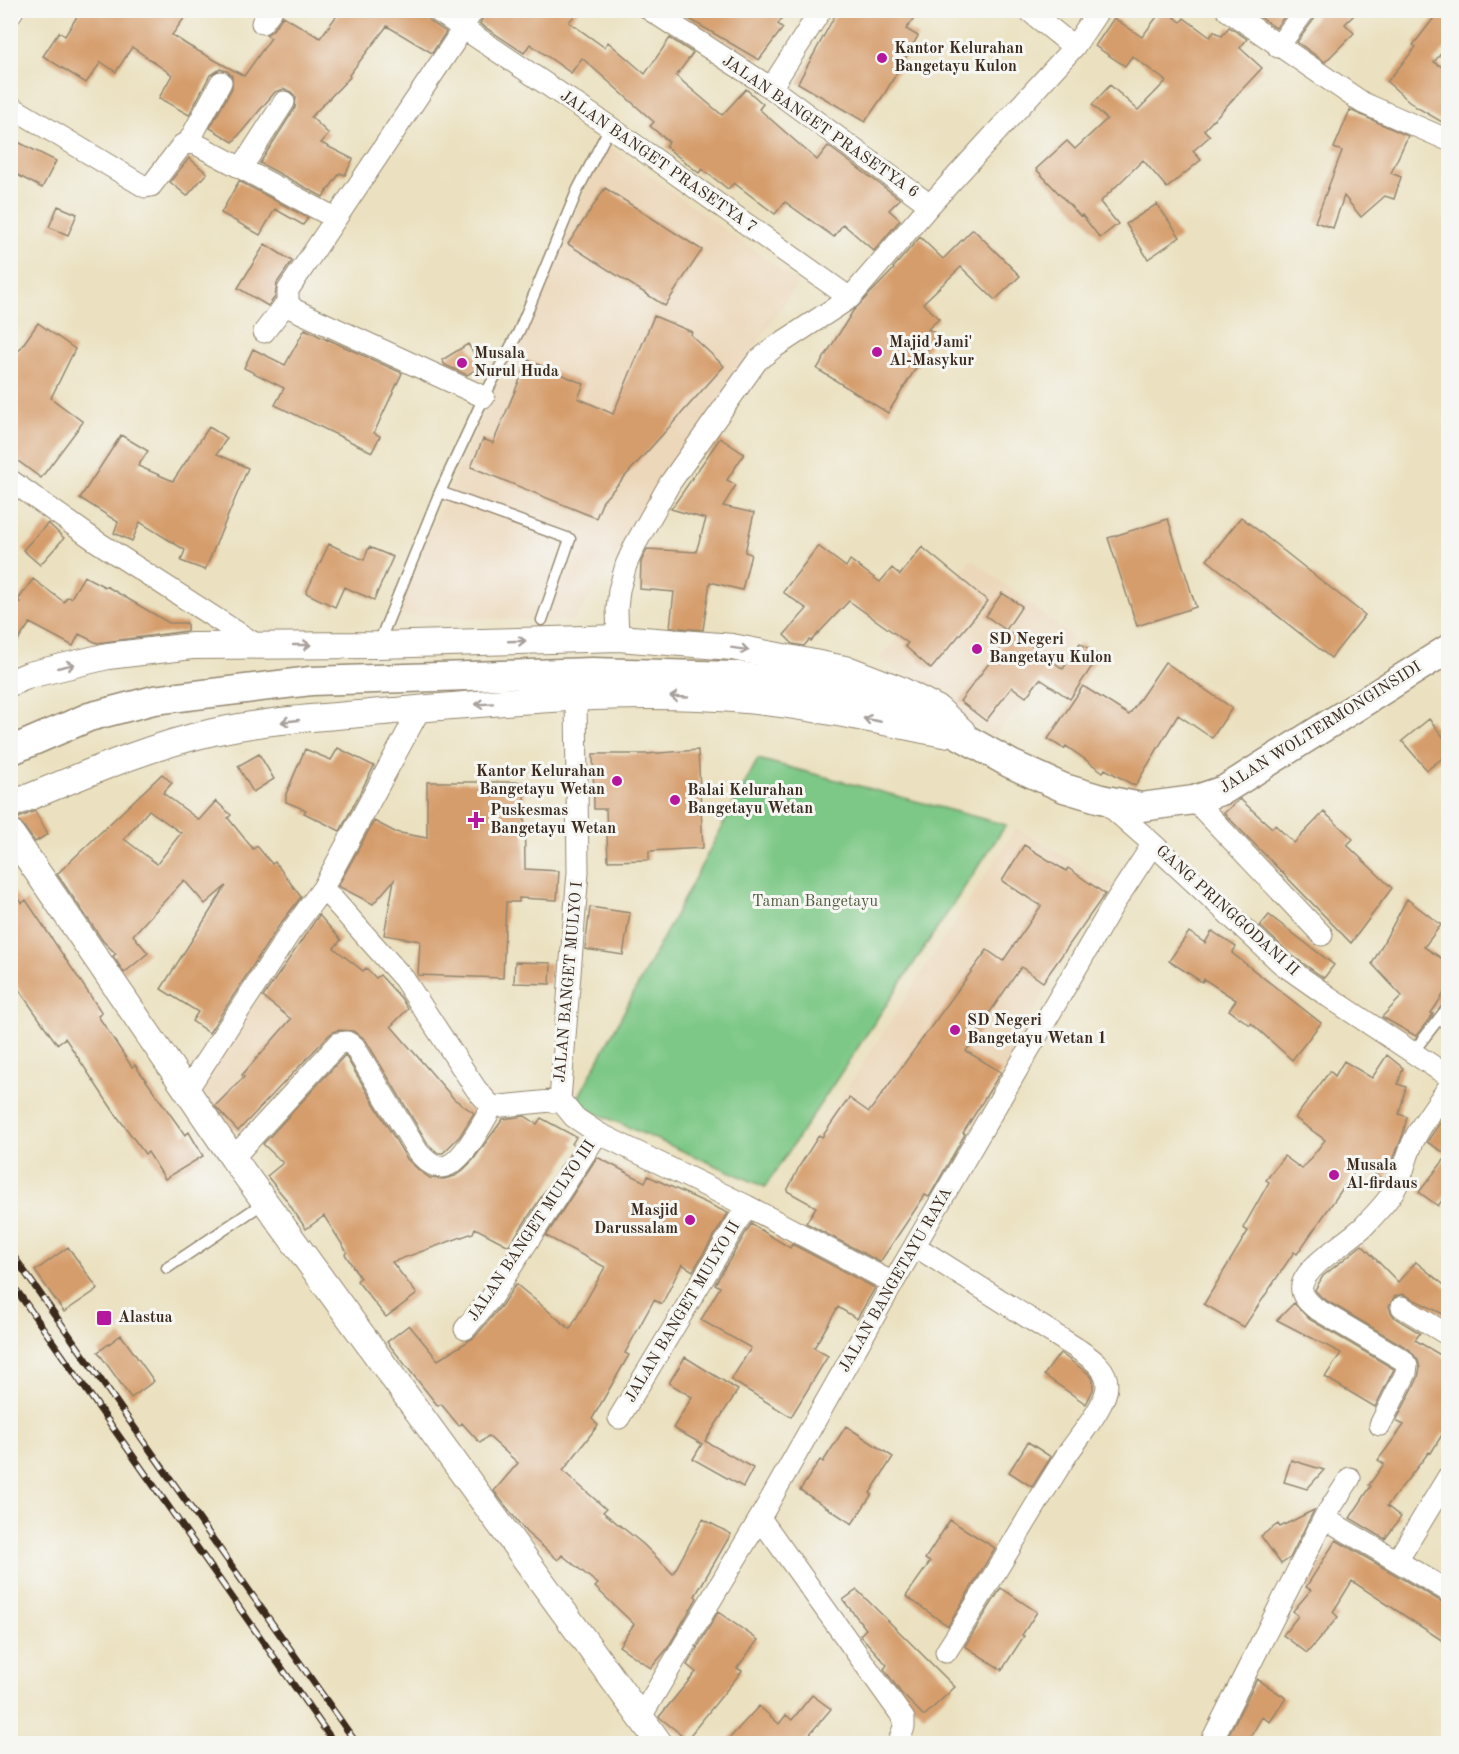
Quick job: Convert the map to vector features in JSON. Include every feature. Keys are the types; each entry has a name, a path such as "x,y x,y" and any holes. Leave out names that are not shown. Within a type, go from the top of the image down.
{"main road":[{"name":"JALAN WOLTERMONGINSIDI","path":"10,751 89,717 154,700 311,681 592,672 737,676 819,687 902,709 971,740 1011,764 1053,783 1101,799 1141,807 1194,800 1224,790 1449,649"}],"street":[{"path":"10,15 13,10"},
{"name":"JALAN BANGET PRASETYA 7","path":"436,10 468,19 610,127 850,298"},
{"name":"JALAN BANGET PRASETYA 6","path":"650,10 771,88 930,205"},
{"path":"771,88 821,10"},
{"path":"1028,10 1074,47"},
{"path":"618,638 619,590 635,545 670,483 757,361 850,298 930,205 1074,47 1099,10"},
{"path":"1227,10 1363,103 1449,140"},
{"path":"1278,47 1305,10"},
{"path":"468,19 288,290 288,301 293,309 484,397"},
{"path":"188,143 221,82"},
{"path":"242,167 284,102"},
{"path":"10,106 144,187 151,186 182,145 196,144 335,218"},
{"path":"264,333 288,301"},
{"path":"10,480 96,541 257,645"},
{"path":"10,683 29,675 108,656 192,646 378,645 618,638 732,647 850,670 899,689 938,709 971,740"},
{"path":"10,805 144,751 214,732 286,721 576,698 630,695 747,700 850,716 971,740"},
{"name":"JALAN BANGET MULYO I","path":"576,698 578,872 560,1100 574,1117 598,1133 747,1206 894,1283"},
{"path":"187,1090 289,934 323,888 420,709"},
{"name":"GANG PRINGGODANI II","path":"1101,799 1282,964 1329,998 1449,1076"},
{"path":"1194,800 1322,935"},
{"path":"10,832 233,1158 660,1743"},
{"name":"JALAN BANGETAYU RAYA","path":"640,1718 760,1518 1113,906 1153,844"},
{"path":"323,888 404,979 476,1089 492,1107"},
{"path":"233,1158 339,1043 347,1042 354,1046 418,1152 429,1163 440,1168 452,1165 460,1157 492,1107"},
{"path":"1380,1425 1402,1382 1407,1366 1403,1360 1315,1308 1306,1301 1302,1293 1302,1285 1312,1269 1362,1229 1380,1209 1398,1184 1413,1141 1449,1088"},
{"path":"492,1107 560,1100"},
{"name":"JALAN BANGET MULYO III","path":"465,1329 491,1298 598,1133"},
{"name":"JALAN BANGET MULYO II","path":"619,1418 747,1206"},
{"path":"915,1246 1076,1348 1095,1362 1105,1373 1107,1384 1106,1394 1099,1407 1066,1456 999,1569 946,1652"},
{"path":"1402,1307 1449,1335"},
{"path":"1397,1561 1449,1477"},
{"path":"1210,1743 1324,1518 1350,1478"},
{"path":"760,1518 903,1719 904,1727 898,1743"},
{"path":"1324,1518 1449,1591"}],"lane":[{"path":"378,645 440,492 484,397 519,331 578,189 610,127"},
{"path":"440,492 570,539 542,620"},
{"path":"1413,1052 1449,1007"},
{"path":"166,1268 265,1202"}],"shaded area":[{"path":"606,144 798,282 574,622 392,615"},
{"name":"SD Negeri Bangetayu Kulon","path":"972,559 1073,638 994,738 879,659"},
{"name":"SD Negeri Bangetayu Wetan 1","path":"1016,828 1114,885 1047,986 1005,1073 971,1131 930,1105 887,1171 820,1129"},
{"path":"277,971 349,1025 236,1141 197,1083"}],"green space":[{"name":"Taman Bangetayu","path":"758,759 1006,825 765,1187 575,1104"}],"building":[{"path":"81,10 190,10 172,35 244,76 271,38 266,35 272,31 283,16 320,38 341,10 423,10 428,20 446,32 432,53 387,26 349,75 350,77 311,117 329,134 321,143 353,159 345,175 340,173 323,197 260,163 295,108 296,97 291,92 284,89 275,92 233,142 210,128 232,88 232,76 227,71 220,69 210,75 189,115 159,98 172,75 132,47 116,72 101,62 86,83 43,56 59,32 65,36"},
{"path":"486,10 579,10 569,22 604,47 608,42 645,74 670,38 693,53 676,76 722,115 746,89 763,104 759,109 817,160 828,146 900,199 889,210 900,220 874,251 843,224 834,237 785,202 775,214 734,183 728,189 702,169 699,173 666,147 669,142 650,126 654,122 582,58 571,73 530,44 524,53 480,24"},
{"path":"674,10 787,10 778,24 783,28 759,60"},
{"path":"838,10 921,10 906,29 918,36 885,93 865,122 798,83"},
{"path":"1162,10 1181,22 1184,18 1210,37 1214,31 1222,36 1229,27 1247,39 1240,48 1262,68 1204,130 1210,136 1193,151 1201,160 1167,188 1143,160 1100,202 1118,224 1100,238 1082,215 1080,216 1036,169 1067,141 1075,149 1107,119 1092,105 1110,85 1138,110 1166,81 1132,56 1125,66 1095,46 1114,18 1142,37"},
{"path":"1250,10 1289,10 1276,28"},
{"path":"1318,10 1359,10 1345,24 1354,33 1325,62 1297,42 1315,18"},
{"path":"1440,10 1449,10 1449,44 1434,62 1449,71 1449,126 1416,107 1387,82 1416,47 1413,45"},
{"path":"1350,110 1408,136 1391,173 1401,177 1394,199 1385,196 1361,217 1344,196 1333,228 1315,222 1342,151 1334,148"},
{"path":"10,138 56,161 42,188 10,171"},
{"path":"189,158 207,173 187,196 170,182"},
{"path":"239,181 308,218 303,225 275,209 260,235 221,213"},
{"path":"605,188 702,250 665,306 568,244"},
{"path":"1157,204 1180,237 1148,259 1126,224"},
{"path":"58,206 77,214 68,235 49,227"},
{"path":"973,229 1020,276 995,300 961,267 923,303 939,319 928,329 937,334 888,413 817,369 853,311 894,269 920,237 943,259"},
{"path":"265,244 292,261 277,283 275,297 268,306 238,288"},
{"path":"654,316 692,332 691,335 724,366 603,501 596,518 471,467 483,439 493,443 528,360 584,384 578,398 613,414"},
{"path":"38,323 75,349 51,398 83,422 41,478 10,455 10,363"},
{"path":"305,329 402,373 374,433 380,436 372,452 275,405 284,388 244,368 253,349 285,365"},
{"name":"Musala Nurul Huda","path":"468,344 482,366 467,375 445,365 442,360"},
{"path":"209,427 227,438 217,454 248,468 205,570 181,561 185,550 140,522 132,541 114,533 118,522 80,498 121,435 148,451 138,466 173,481"},
{"path":"720,438 744,454 727,480 736,485 723,506 754,513 745,552 751,554 742,590 710,582 703,630 670,627 674,592 640,589 641,562 647,549 696,552 706,519 671,509"},
{"path":"1241,517 1365,615 1331,658 1207,560"},
{"path":"1168,519 1196,607 1137,626 1108,538"},
{"path":"48,523 64,538 40,565 23,550"},
{"path":"329,544 364,560 369,547 393,557 374,600 344,587 335,607 306,593"},
{"path":"818,546 846,567 850,560 880,582 892,568 900,575 922,547 988,601 931,669 905,646 908,643 849,601 811,641 809,640 804,646 793,644 784,635 807,609 783,592"},
{"path":"84,576 106,586 169,623 187,623 187,631 97,643 79,634 73,646 30,623 10,652 10,617 20,602 18,600 33,579 64,602 67,597 71,598"},
{"path":"1002,593 1022,606 1006,630 986,616"},
{"path":"1013,632 1063,669 1080,643 1099,656 1070,699 1040,679 1026,697 1012,687 986,721 960,701"},
{"path":"1165,662 1232,708 1212,738 1178,715 1135,786 1105,769 1103,772 1066,746 1064,749 1048,739 1083,686 1129,715"},
{"path":"1429,719 1449,744 1449,753 1427,770 1402,741"},
{"path":"338,748 374,766 340,831 304,813 306,810 286,802 286,794 305,749 331,760"},
{"path":"698,750 703,848 649,851 649,860 608,861 606,809 594,809 593,754 646,754"},
{"path":"259,754 274,779 253,792 238,766"},
{"path":"162,774 172,783 163,793 199,820 216,801 231,815 228,818 253,849 257,846 272,864 275,862 301,897 278,927 209,1033 192,1021 198,1012 161,989 226,886 205,904 184,880 133,935 148,953 124,973 113,956 116,954 103,941 57,874","holes":["149,810 181,833 157,864 124,839"]},
{"path":"427,782 524,782 525,869 559,871 557,900 519,898 519,902 506,902 503,978 418,975 420,941 384,935 394,880 373,904 338,886 374,821 395,832 427,838"},
{"path":"1240,799 1272,828 1275,825 1294,843 1324,812 1353,839 1347,845 1392,888 1351,943 1224,813"},
{"path":"35,811 48,834 35,842 16,819"},
{"path":"1024,845 1066,871 1068,868 1105,894 1043,982 1021,967 979,1028 981,1030 966,1051 1001,1072 963,1133 965,1134 929,1197 925,1195 880,1262 806,1223 816,1207 787,1191 819,1135 822,1137 849,1098 869,1112 987,950 1003,961 1041,906 1002,881"},
{"path":"10,887 22,903 26,900 102,1013 98,1016 132,1067 135,1065 185,1135 189,1132 203,1156 165,1179 148,1152 145,1154 114,1112 65,1038 57,1044 10,977"},
{"path":"1407,899 1441,925 1424,947 1449,963 1449,986 1431,1013 1433,1014 1416,1036 1382,1017 1402,996 1372,964"},
{"path":"590,907 630,913 623,955 585,949"},
{"path":"319,915 341,940 334,948 363,971 366,968 376,978 380,975 401,998 408,1009 391,1026 454,1099 474,1113 460,1136 443,1153 438,1153 428,1144 365,1039 353,1031 337,1030 330,1034 238,1131 215,1106 244,1077 242,1075 291,1019 263,997"},
{"path":"1269,915 1334,965 1324,978 1290,954 1260,926"},
{"path":"1212,931 1236,947 1232,953 1321,1023 1292,1060 1251,1023 1250,1025 1229,1010 1236,1000 1204,979 1202,982 1169,961 1189,932 1205,943"},
{"path":"515,962 551,963 550,984 514,983"},
{"path":"345,1055 407,1159 430,1178 444,1179 455,1176 463,1170 503,1119 525,1116 537,1124 541,1118 576,1137 572,1144 575,1146 509,1246 475,1228 473,1233 392,1262 417,1294 386,1317 357,1281 360,1278 345,1254 347,1252 324,1216 306,1229 267,1176 283,1163 263,1144"},
{"path":"1387,1055 1403,1068 1398,1084 1406,1087 1399,1114 1407,1117 1385,1181 1359,1165 1297,1254 1294,1252 1244,1327 1204,1304 1248,1231 1243,1228 1269,1182 1266,1180 1284,1156 1302,1169 1325,1140 1295,1118 1330,1071 1335,1076 1344,1061 1372,1078"},
{"path":"1449,1109 1449,1191 1438,1206 1419,1192 1448,1155 1427,1142"},
{"path":"597,1157 645,1182 648,1176 728,1213 693,1271 682,1264 662,1304 654,1300 625,1353 629,1355 592,1419 598,1425 563,1471 606,1509 603,1512 643,1544 673,1574 703,1519 731,1534 667,1649 651,1668 619,1646 634,1624 595,1587 598,1584 562,1555 558,1560 526,1532 494,1491 518,1463 488,1436 480,1443 462,1423 459,1426 441,1404 438,1406 387,1342 409,1325 438,1360 475,1337 516,1284 570,1329 605,1267 546,1236"},
{"path":"751,1224 790,1248 792,1244 875,1288 857,1319 838,1307 814,1348 828,1356 791,1417 731,1380 751,1348 701,1320 720,1287 715,1284"},
{"path":"1362,1245 1398,1282 1416,1262 1449,1289 1449,1317 1403,1294 1395,1296 1389,1306 1395,1318 1420,1333 1415,1340 1449,1360 1449,1436 1443,1433 1431,1453 1429,1452 1387,1506 1401,1517 1385,1539 1350,1518 1384,1464 1378,1460 1404,1425 1396,1421 1418,1378 1420,1368 1418,1360 1409,1349 1322,1298 1315,1290 1323,1276"},
{"path":"68,1247 98,1289 64,1312 35,1271"},
{"path":"1294,1303 1309,1319 1394,1369 1375,1407 1325,1377 1341,1353 1277,1320"},
{"path":"121,1335 154,1381 131,1398 98,1352"},
{"path":"1060,1353 1093,1379 1093,1390 1086,1404 1044,1375"},
{"path":"685,1357 738,1390 705,1441 753,1468 743,1487 693,1459 702,1444 673,1428 692,1397 669,1383"},
{"path":"846,1426 893,1457 852,1524 800,1490 820,1460 823,1462"},
{"path":"1028,1442 1051,1457 1032,1487 1009,1472"},
{"path":"1291,1460 1324,1470 1307,1489 1284,1482"},
{"path":"1314,1510 1290,1558 1281,1564 1261,1536 1278,1524 1280,1527"},
{"path":"950,1520 995,1548 948,1626 906,1596 930,1562 925,1559"},
{"path":"1336,1540 1449,1604 1449,1645 1352,1581 1333,1612 1338,1617 1307,1653 1283,1635 1298,1616 1293,1611 1311,1590 1306,1587"},
{"path":"1001,1588 1037,1612 1002,1670 965,1646"},
{"path":"857,1590 955,1687 924,1716 901,1693 884,1669 887,1665 860,1635 866,1629 843,1600"},
{"path":"718,1612 758,1640 737,1668 742,1671 687,1739 659,1717 696,1672 687,1665"},
{"path":"1257,1679 1286,1698 1270,1722 1262,1717 1247,1743 1236,1743 1227,1738"},
{"path":"812,1695 831,1709 802,1743 725,1743 759,1706 779,1724 786,1715 792,1720"}],"railway":[{"path":"10,1251 357,1744"},
{"path":"10,1281 335,1744"}],"place":[{"name":"Kantor Kelurahan Bangetayu Kulon","path":"882,58"},
{"name":"Majid Jami' Al-Masykur","path":"877,352"},
{"name":"Musala Nurul Huda","path":"462,363"},
{"name":"SD Negeri Bangetayu Kulon","path":"977,649"},
{"name":"Kantor Kelurahan Bangetayu Wetan","path":"617,781"},
{"name":"Balai Kelurahan Bangetayu Wetan","path":"675,800"},
{"name":"Puskesmas Bangetayu Wetan","path":"476,820"},
{"name":"SD Negeri Bangetayu Wetan 1","path":"955,1030"},
{"name":"Musala Al-firdaus","path":"1334,1175"},
{"name":"Masjid Darussalam","path":"690,1220"},
{"name":"Alastua","path":"104,1318"}]}
